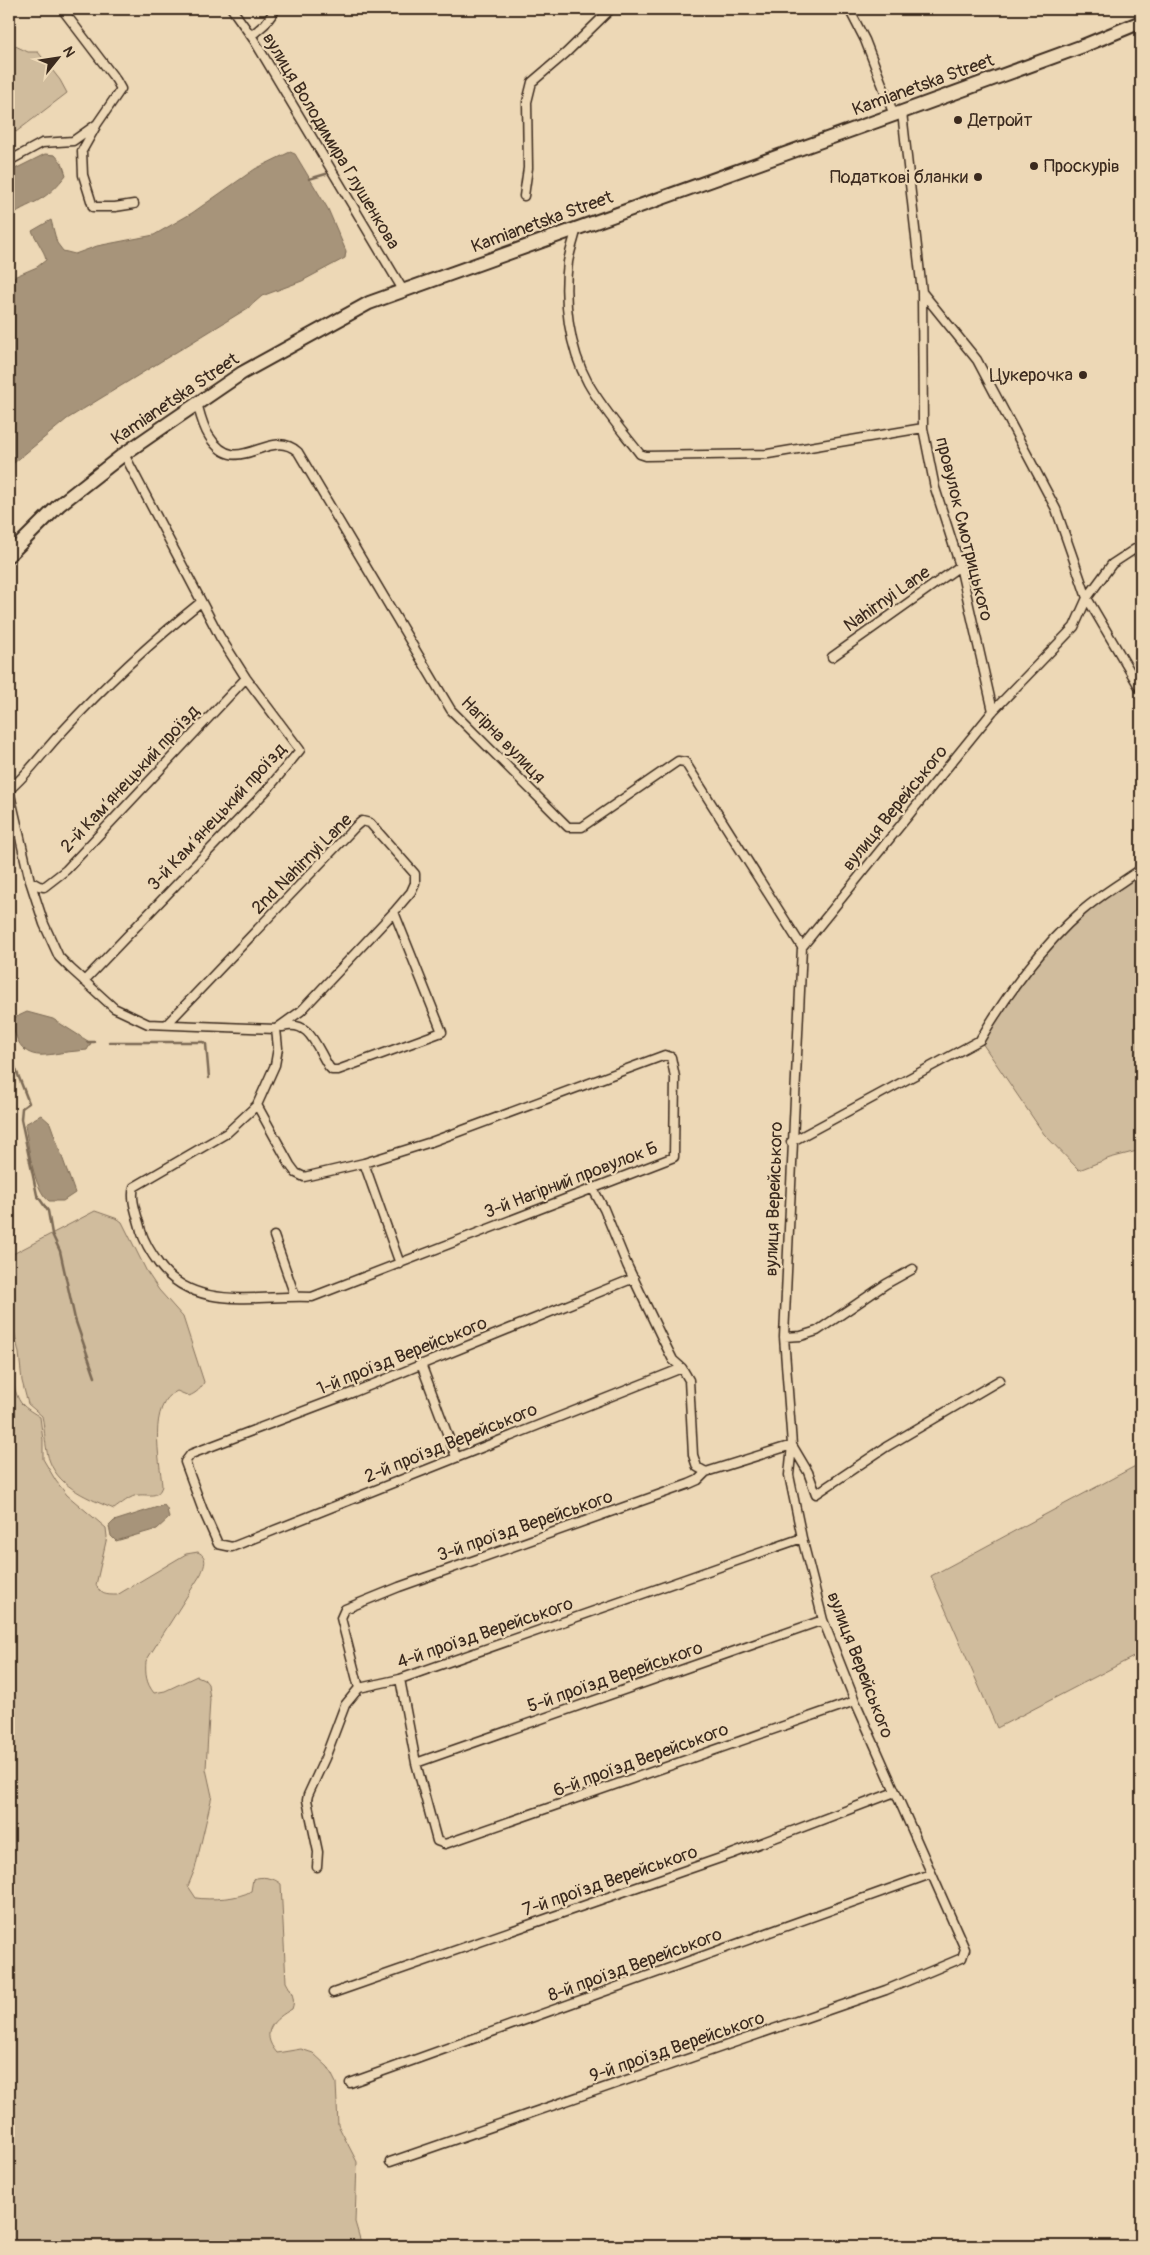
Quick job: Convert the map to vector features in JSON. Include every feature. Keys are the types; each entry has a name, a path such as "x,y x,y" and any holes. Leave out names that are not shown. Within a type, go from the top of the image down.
{"main road":[{"name":"Kamianetska Street","path":"9,555 59,505 124,454 242,373 369,303 1083,46 1141,22"}],"street":[{"path":"62,9 121,89 96,124 82,151 83,175 93,206 115,207 134,204"},
{"name":"вулиця Володимира Глушенкова","path":"232,9 251,36 403,290"},
{"path":"251,36 265,24 276,9"},
{"path":"524,196 528,168 527,102 532,82 566,53 611,9"},
{"name":"провулок Смотрицького","path":"849,9 898,113 922,292 924,428 936,488 960,566 993,710"},
{"path":"9,161 42,143 73,141 96,124"},
{"path":"577,228 568,262 567,297 573,346 587,382 606,411 640,454 646,456 768,454 924,428"},
{"path":"922,292 977,360 1056,509 1087,598 1141,690"},
{"name":"Нагірна вулиця","path":"197,404 209,436 220,450 242,456 273,444 290,445 298,452 451,710 568,828 582,827 678,761 685,762 802,947"},
{"name":"3-й Камʼянецький проїзд","path":"84,981 267,790 300,750 246,678 220,637 124,454"},
{"name":"вулиця Верейського","path":"965,1949 855,1701 822,1620 789,1475 792,1445 784,1336 791,1142 802,947 993,710 1074,627 1087,598 1112,564 1141,545"},
{"name":"Nahirnyi Lane","path":"832,657 960,566"},
{"path":"201,602 137,657 60,733 21,779 9,790 30,881 44,924 59,957 114,1008 130,1017 148,1024 276,1029 296,1024 306,1029 332,1070 338,1070 442,1032 394,912"},
{"name":"2-й Камʼянецький проїзд","path":"30,881 44,887 66,870 246,678"},
{"name":"2nd Nahirnyi Lane","path":"167,1024 362,821 370,823 415,874 415,883 411,892 301,1011 276,1029"},
{"path":"791,1142 980,1040 992,1019 1048,945 1068,924 1100,897 1141,869"},
{"path":"296,1024 301,1011"},
{"path":"257,1105 274,1065 278,1048 276,1029"},
{"name":"3-й Нагірний провулок Б","path":"665,1055 671,1056 675,1077 674,1157 312,1297 295,1296 253,1299 195,1293 181,1286 168,1276 147,1248 132,1194 134,1187 227,1133 257,1105 273,1136 296,1173 304,1177 364,1163 431,1142 665,1055"},
{"path":"364,1163 400,1264"},
{"path":"593,1189 604,1208 634,1278 673,1360 682,1368 689,1380 693,1455 697,1467 706,1472"},
{"path":"274,1236 295,1296"},
{"path":"784,1336 801,1336 817,1331 886,1284 913,1269"},
{"name":"1-й проїзд Верейського","path":"232,1547 218,1544 202,1508 185,1462 191,1454 354,1392 634,1278"},
{"path":"422,1364 456,1458"},
{"name":"2-й проїзд Верейського","path":"232,1547 682,1368"},
{"path":"792,1445 808,1472 816,1494 886,1447 1000,1380"},
{"name":"3-й проїзд Верейського","path":"360,1688 341,1618 345,1609 399,1587 689,1484 698,1480 706,1472 792,1445"},
{"name":"4-й проїзд Верейського","path":"360,1688 400,1678 802,1538"},
{"name":"5-й проїзд Верейського","path":"416,1763 822,1620"},
{"path":"400,1678 416,1763"},
{"path":"317,1867 318,1852 307,1800 308,1795 325,1758 345,1704 360,1688"},
{"name":"6-й проїзд Верейського","path":"416,1763 437,1841 445,1844 485,1832 855,1701"},
{"name":"7-й проїзд Верейського","path":"333,1993 732,1854 895,1792"},
{"name":"8-й проїзд Верейського","path":"350,2083 931,1874"},
{"name":"9-й проїзд Верейського","path":"390,2162 886,1990 962,1958 965,1949"}],"shaded area":[{"path":"9,43 28,52 38,52 60,80 67,93 16,132 9,126"},
{"path":"290,152 295,154 328,209 346,251 345,258 302,281 262,296 248,308 67,419 9,467 9,279 37,267 46,260 32,231 51,220 57,243 63,251 75,254 97,246 154,235 192,213 255,169"},
{"path":"45,154 55,155 62,163 66,175 47,195 18,211 9,219 9,172"},
{"path":"1141,869 1141,1150 1110,1158 1079,1170 1044,1134 980,1040 992,1019 1068,924"},
{"path":"27,1012 53,1019 91,1043 87,1050 46,1055 28,1052 18,1041 13,1024 14,1018"},
{"path":"41,1115 50,1123 75,1193 63,1201 49,1201 43,1195 32,1166 25,1124"},
{"path":"95,1211 122,1222 147,1272 159,1290 183,1317 204,1382 194,1394 189,1396 177,1391 168,1398 162,1408 159,1420 158,1448 162,1486 158,1493 133,1497 114,1509 68,1486 50,1462 42,1416 28,1404 9,1309 9,1260 11,1255"},
{"path":"9,1321 14,1385 21,1403 40,1417 43,1459 67,1495 106,1528 107,1537 96,1585 100,1591 117,1595 186,1554 198,1552 203,1556 204,1564 201,1574 146,1661 148,1682 154,1693 165,1691 197,1676 204,1679 208,1684 210,1699 206,1769 212,1796 195,1869 188,1886 196,1898 216,1899 246,1894 251,1891 253,1879 256,1878 264,1877 281,1884 286,1982 293,2002 292,2009 280,2017 271,2027 269,2039 277,2053 301,2049 313,2053 328,2067 336,2083 338,2125 357,2162 355,2222 362,2246 9,2246"},
{"path":"1141,1463 1141,1653 997,1728 931,1576"},
{"path":"164,1505 169,1518 157,1529 116,1541 111,1536 109,1526 114,1521"}],"waterway":[{"path":"309,179 326,174"},
{"path":"87,1042 94,1042"},
{"path":"109,1042 203,1042 206,1044 209,1078"},
{"path":"11,1057 29,1103 22,1108 21,1119 37,1195 48,1211 52,1234 60,1251 75,1319 95,1377"}],"place":[{"name":"Детройт","path":"958,120"},
{"name":"Проскурів","path":"1034,166"},
{"name":"Податкові бланки","path":"978,177"},
{"name":"Цукерочка","path":"1083,375"}]}
